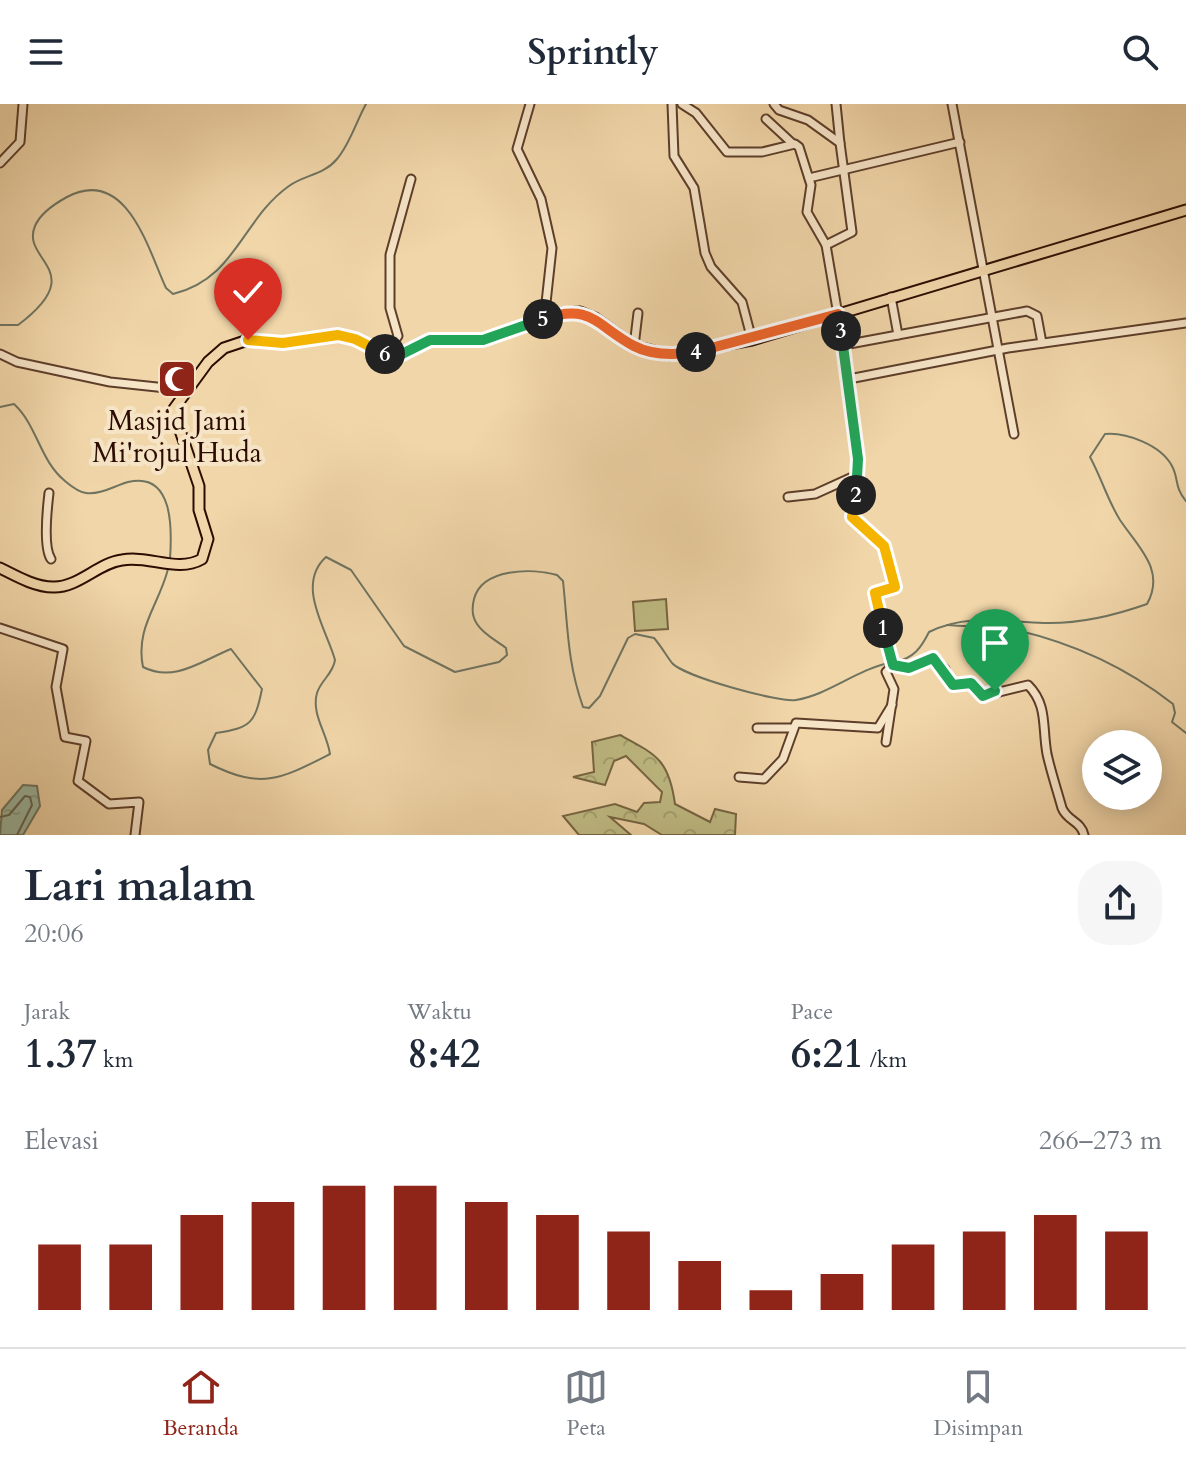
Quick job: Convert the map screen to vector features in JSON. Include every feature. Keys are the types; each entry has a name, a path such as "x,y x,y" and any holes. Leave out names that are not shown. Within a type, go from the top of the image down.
{"main road":[{"path":"0,568 36,584 55,587 118,560 152,559 180,565 202,559 209,546 199,510 196,475 173,417 173,406 208,362 235,343 283,343 338,335 394,356 430,340 483,340 563,313 583,312 634,346 670,355 752,340 1186,210"}],"street":[{"path":"0,163 20,142 23,104"},
{"path":"530,104 517,149 541,199 552,248 545,312 534,323"},
{"path":"672,104 674,156 694,188 705,253 711,267 742,302 752,340"},
{"path":"682,104 696,113 727,152 764,152 793,144"},
{"path":"774,104 779,110 808,120 840,143"},
{"path":"826,245 852,232 836,104"},
{"path":"952,104 1014,434"},
{"path":"766,119 799,147 809,178 807,212 826,245 849,379 859,474 852,517 884,546 895,587 875,593 892,664"},
{"path":"809,178 960,142"},
{"path":"368,344 392,345 398,336 388,282 396,227 411,179"},
{"path":"891,297 898,335"},
{"path":"844,345 1027,311 1035,313 1042,343"},
{"path":"634,346 638,313"},
{"path":"849,379 1042,343 1186,323"},
{"path":"0,354 17,362 110,382 185,390"},
{"path":"788,497 815,494 859,474"},
{"path":"49,493 49,524 44,539 51,559"},
{"path":"0,628 63,649 56,686 59,719 65,737 86,741 84,766 78,781 109,804 139,802 135,835"},
{"path":"892,664 909,668 933,658 945,669 951,684 971,683 983,696 1028,685 1045,713 1048,757 1063,809 1067,818 1081,826 1084,835"},
{"path":"886,742 894,689 886,672 892,664"},
{"path":"739,777 764,779 783,759 793,728 798,723 878,728 892,705"},
{"path":"757,728 793,728"}],"green space":[{"path":"666,599 668,629 635,631 633,602"},
{"path":"620,735 659,760 669,777 675,804 710,822 715,809 736,814 735,835 662,835 644,824 610,817 631,835 579,835 563,816 615,804 637,812 644,803 660,802 662,792 626,756 614,761 605,785 573,777 594,772 592,742"}],"water":[{"path":"23,785 37,786 40,806 23,835 0,835 2,810"}],"waterway":[{"path":"0,325 18,325 39,306 49,291 52,279 33,238 35,226 41,217 63,199 88,190 105,193 120,202 133,217 166,288 173,294 194,286 225,262 260,215 289,186 332,164 346,147 366,104"},
{"path":"0,407 14,404 57,473 77,490 96,493 128,482 143,481 154,485 162,494 170,519 170,559"},
{"path":"895,662 916,652 929,632 957,622 1070,622 1147,604 1152,592 1152,570 1116,513 1090,457 1105,434 1133,438 1160,452 1172,466 1186,501"},
{"path":"168,569 145,628 141,653 143,667 166,673 177,672 231,649 262,689 257,710 250,722 237,729 216,733 208,750 210,764 258,779 284,775 330,754 316,701 319,688 335,660 313,594 317,568 326,557 351,570 404,646 455,672 499,662 507,655 506,648 483,631 473,615 474,599 487,581 522,571 557,575 563,581 571,659 583,707 589,708 600,696 628,638 635,634 654,638 672,663 694,675 732,688 786,700 808,697 889,663"},
{"path":"947,625 1016,630 1098,658 1137,679 1173,704 1175,713 1172,722 1186,733"}],"place":[{"name":"Masjid Jami Mi'rojul Huda","path":"177,379"}],"route":[{"path":"248,340 283,343 338,335 394,356 430,340 483,340 563,313 580,312 595,318 634,346 670,355 724,347 838,314 858,459 859,477 851,507 852,517 884,546 895,587 875,593 888,654 893,665 909,668 933,658 945,669 951,684 971,683 983,696 995,691"}]}
